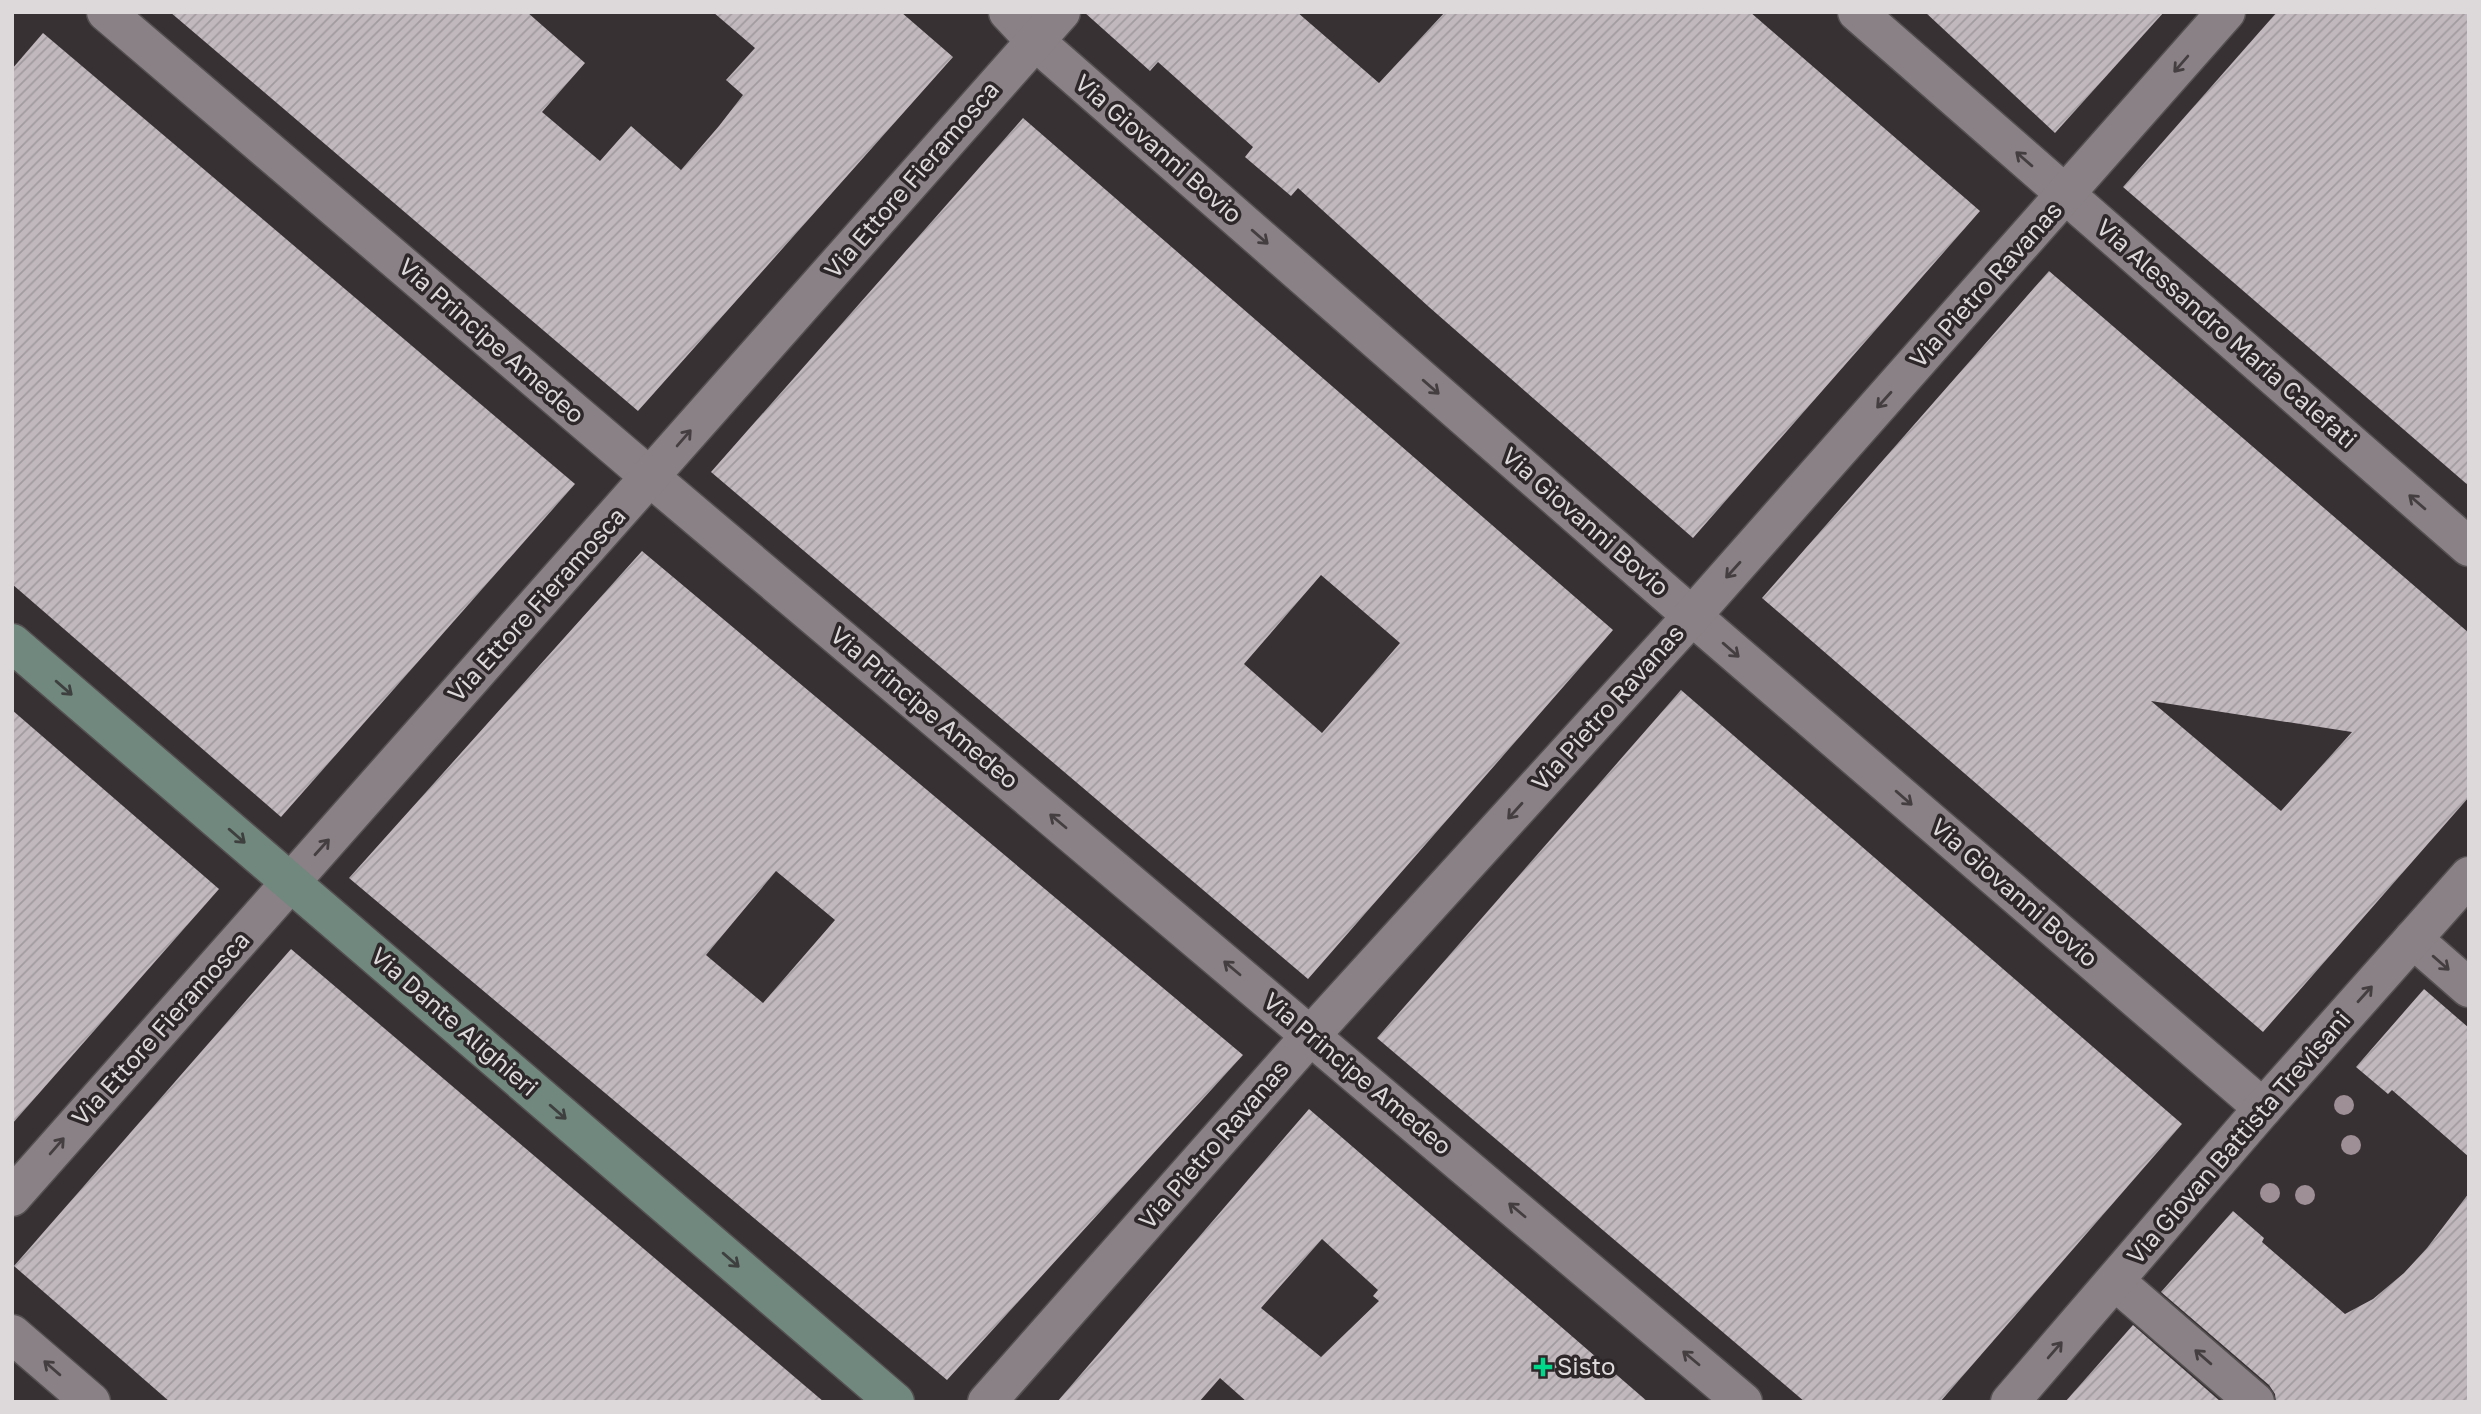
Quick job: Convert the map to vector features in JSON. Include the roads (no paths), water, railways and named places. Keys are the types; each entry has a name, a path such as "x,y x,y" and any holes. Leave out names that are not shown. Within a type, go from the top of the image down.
{"street":[{"name":"Via Principe Amedeo","path":"106,12 650,477 1743,1402"},
{"name":"Via Giovanni Bovio","path":"1008,12 1035,41 1692,616 2263,1108"},
{"name":"Via Ettore Fieramosca","path":"12,1197 1061,12"},
{"name":"Via Alessandro Maria Calefati","path":"1857,12 2469,547"},
{"name":"Via Pietro Ravanas","path":"988,1402 1311,1035 1692,616 2226,12"},
{"name":"Via Dante Alighieri","path":"12,643 895,1402"},
{"name":"Via Giovan Battista Trevisani","path":"2010,1402 2263,1108 2469,876"},
{"path":"2413,939 2469,988"},
{"path":"2115,1281 2255,1402"},
{"path":"12,1334 92,1402"}],"place":[{"name":"Sisto","path":"1543,1367"}]}
